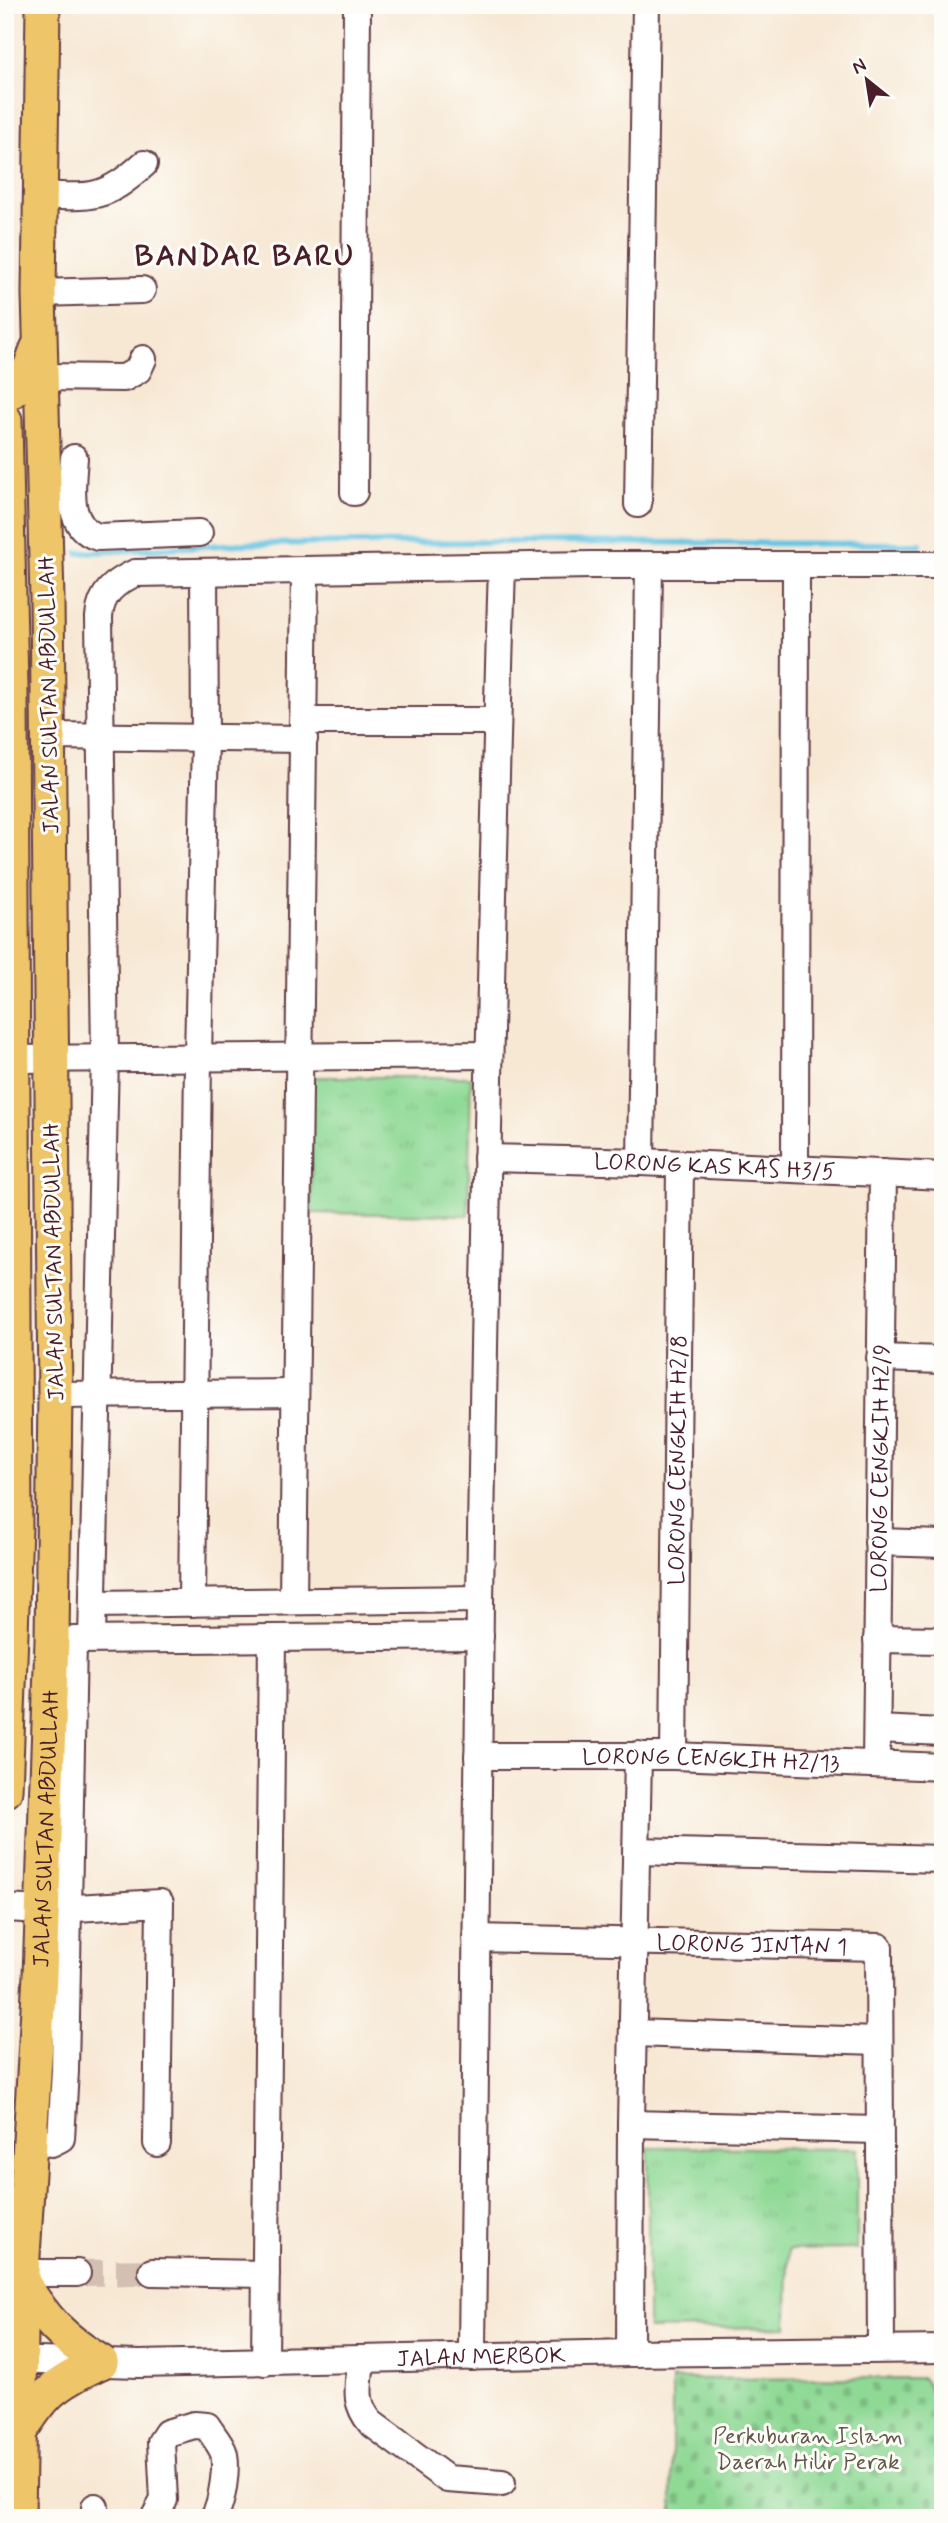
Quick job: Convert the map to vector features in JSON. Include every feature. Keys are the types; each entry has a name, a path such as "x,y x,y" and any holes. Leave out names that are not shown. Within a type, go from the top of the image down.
{"main road":[{"name":"JALAN SULTAN ABDULLAH","path":"18,2518 18,2435 13,2360 22,2277 30,2140 55,1909 72,1640 55,1395 48,685 58,464 40,377 43,5"},
{"path":"40,340 25,381 5,396 25,417 58,464"},
{"name":"JALAN SULTAN ABDULLAH","path":"5,420 13,1059 15,1528 5,1791"},
{"path":"22,2277 47,2320 77,2348 101,2362"},
{"path":"18,2435 43,2397 55,2386 101,2362"}],"street":[{"path":"354,492 357,5"},
{"path":"638,504 646,5"},
{"path":"41,195 92,196 121,186 144,164"},
{"path":"39,293 142,290"},
{"path":"40,377 124,378 138,370 143,359"},
{"path":"58,464 78,524 89,534 98,537 200,533"},
{"path":"796,565 796,1169"},
{"path":"72,1640 93,1604 105,1057 99,606 106,592 135,573 502,567 943,565"},
{"path":"641,1162 649,566"},
{"path":"471,2357 487,1158 502,567"},
{"path":"293,1601 305,570"},
{"path":"192,1603 198,1057 205,739 204,572"},
{"path":"8,685 48,685"},
{"path":"48,736 205,739 303,730 497,721"},
{"path":"13,1059 489,1055"},
{"name":"LORONG KAS KAS H3/5","path":"487,1158 943,1176"},
{"name":"LORONG CENGKIH H2/8","path":"674,1756 680,1165"},
{"name":"LORONG CENGKIH H2/9","path":"876,1764 883,1173"},
{"path":"880,1358 943,1360"},
{"path":"55,1395 295,1393"},
{"path":"878,1542 943,1544"},
{"path":"93,1604 481,1599"},
{"path":"72,1640 480,1636"},
{"path":"265,2362 272,1638"},
{"path":"877,1639 943,1640"},
{"path":"877,1729 943,1732"},
{"path":"476,1938 635,1941 638,1755"},
{"name":"LORONG CENGKIH H2/13","path":"478,1756 638,1755 943,1767"},
{"path":"636,1851 943,1859"},
{"path":"5,1908 55,1909 160,1903 157,2143"},
{"name":"LORONG JINTAN 1","path":"630,2353 635,1941 879,1947 881,2349"},
{"path":"633,2034 878,2041"},
{"path":"631,2124 878,2130"},
{"path":"152,2272 266,2274"},
{"path":"22,2277 77,2273"},
{"name":"JALAN MERBOK","path":"13,2360 265,2362 943,2349"},
{"path":"360,2360 358,2403 361,2412 371,2423 447,2479 502,2483"},
{"path":"154,2518 164,2500 165,2491 161,2442 167,2433 194,2425 207,2426 222,2450 225,2463 218,2511 213,2518"}],"green space":[{"path":"312,1077 471,1077 468,1215 311,1213"},
{"path":"648,2147 857,2149 857,2249 788,2250 787,2327 648,2329"},
{"name":"Perkuburan Islam Daerah Hilir Perak","path":"922,2378 943,2403 943,2518 672,2518 672,2379"}],"waterway":[{"path":"78,553 240,544 920,544"}],"tunnel":[{"path":"77,2273 152,2272"}],"district":[{"name":"BANDAR BARU","path":"245,255"}]}
